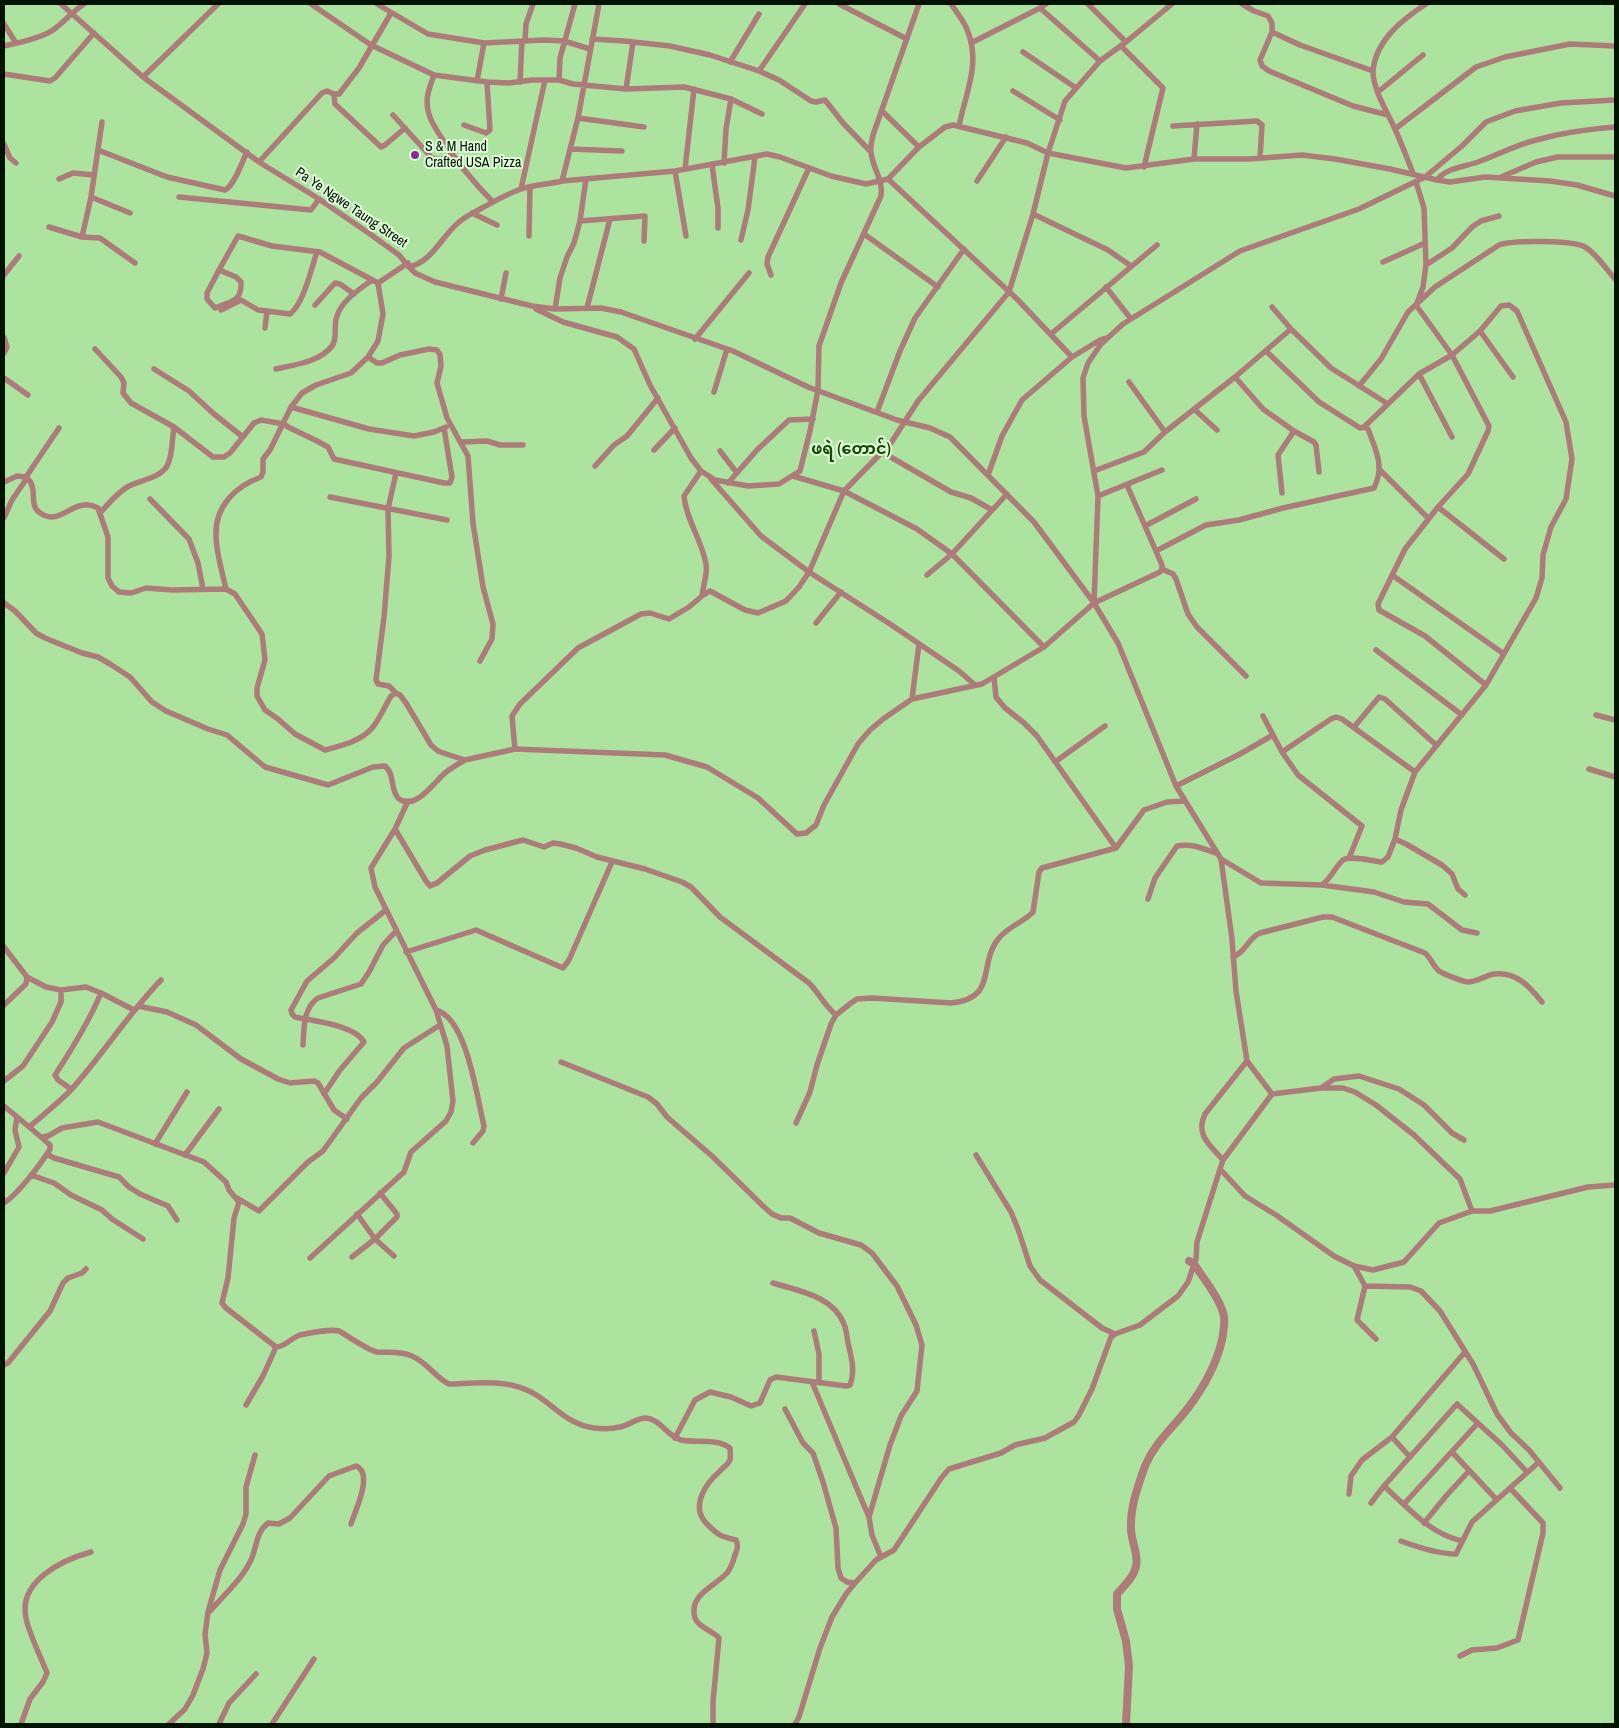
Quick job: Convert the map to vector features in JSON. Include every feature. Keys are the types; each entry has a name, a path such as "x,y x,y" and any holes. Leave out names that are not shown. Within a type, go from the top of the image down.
{"street":[{"name":"Pa Ye Ngwe Taung Street","path":"61,4 143,77 259,162 319,199 399,255 408,265 418,264 429,257 450,230 472,213 521,189 562,181 674,171 767,154 780,156 849,181 866,184 880,182"},
{"path":"4,46 54,30 71,13 84,4"},
{"path":"143,77 218,4"},
{"path":"311,4 371,45 434,75 487,82 559,80 626,89 666,87 694,89 731,99 762,114"},
{"path":"377,4 428,34 484,43 564,41 590,49"},
{"path":"520,82 526,24 533,4"},
{"path":"559,80 560,58 574,4"},
{"path":"562,181 578,118 599,4"},
{"path":"759,71 805,4"},
{"path":"839,4 907,39"},
{"path":"870,151 873,135 919,4"},
{"path":"951,4 972,43 974,63 959,126"},
{"path":"972,43 1046,4"},
{"path":"1088,4 1126,42"},
{"path":"516,749 512,716 528,695 578,648 642,614 650,614 669,620 710,592 746,610 758,612 786,601 799,587 809,572 844,491 891,443 918,400 1010,292 1033,214 1048,153 1065,101 1100,61 1172,4"},
{"path":"1242,4 1268,16 1272,23 1272,32 1260,60 1262,66 1269,71 1352,106 1388,115"},
{"path":"1413,173 1378,92 1373,72 1377,54 1390,34 1406,16 1426,4"},
{"path":"1040,8 1100,61"},
{"path":"259,162 322,92 327,91 339,94 359,68 391,13"},
{"path":"730,62 759,14"},
{"path":"4,24 16,43"},
{"path":"1272,32 1373,72"},
{"path":"4,74 50,81 55,78 94,33"},
{"path":"532,306 563,322 617,337 634,349 658,398 691,458 701,471 715,480 728,483 748,486 780,484 800,471 813,420 818,390 819,346 841,283 881,196 882,189 870,151 843,123 825,100 811,101 779,80 759,71 710,55 670,46 592,39"},
{"path":"626,89 634,42"},
{"path":"477,81 484,43"},
{"path":"1395,129 1476,67 1506,57 1570,44 1615,46"},
{"path":"1121,46 1163,88 1144,167"},
{"path":"1023,52 1076,88"},
{"path":"1378,92 1423,55"},
{"path":"434,75 428,94 427,109 432,121 452,155 473,182 493,202"},
{"path":"521,189 545,80"},
{"path":"464,125 486,133 490,130 487,82"},
{"path":"685,169 694,89"},
{"path":"1013,92 1060,120"},
{"path":"334,94 335,104 381,147 386,145 405,128"},
{"path":"724,163 726,129 731,99"},
{"path":"1094,603 1098,496 1084,416 1083,378 1088,364 1101,344 1131,319 1240,251 1359,209 1425,177 1462,146 1486,122 1515,111 1561,103 1615,100"},
{"path":"882,110 919,147"},
{"path":"393,115 436,160 442,160 452,155"},
{"path":"578,118 644,127"},
{"path":"1173,126 1242,121 1260,122 1262,126 1260,158"},
{"path":"82,237 91,197 102,122"},
{"path":"1194,159 1197,124"},
{"path":"880,182 888,179 919,147 944,127 953,125 1027,143 1048,153 1126,168 1194,159 1302,155 1335,158 1450,182 1485,177 1501,177 1577,185 1615,196"},
{"path":"1437,180 1441,174 1453,169 1479,162 1535,140 1567,133 1615,127"},
{"path":"977,181 1006,137"},
{"path":"4,144 10,158 16,163"},
{"path":"570,149 622,150"},
{"path":"98,150 167,177 225,190 233,182 247,152"},
{"path":"741,240 748,210 755,157"},
{"path":"1501,177 1536,162 1558,157 1615,157"},
{"path":"712,165 718,208 718,228"},
{"path":"772,275 767,264 768,257 809,168"},
{"path":"674,171 686,236"},
{"path":"59,179 73,173 94,175"},
{"path":"555,309 560,278 574,243 580,221 586,179"},
{"path":"888,179 1010,292 1072,357"},
{"path":"1416,182 1424,208 1426,243 1423,287 1416,305"},
{"path":"529,236 530,187"},
{"path":"91,197 130,213"},
{"path":"180,197 309,210 313,209 319,199"},
{"path":"472,213 497,225"},
{"path":"1033,214 1108,250 1131,266"},
{"path":"580,221 645,216 644,241"},
{"path":"1426,265 1452,248 1472,227 1481,221 1499,216"},
{"path":"587,308 610,219"},
{"path":"50,227 82,237 100,238 135,263"},
{"path":"864,234 938,287"},
{"path":"219,270 236,277 241,282 241,290 237,299 215,308 207,299 207,293 219,270 238,236 272,246 320,252 375,282 383,314 378,341 368,357 351,373 316,385 302,394 291,407 284,424 263,459 261,477 242,485 233,492 219,513 216,535 226,589"},
{"path":"1358,386 1381,359 1408,312 1435,287 1504,242 1537,241 1578,244 1592,252 1615,279"},
{"path":"1383,262 1426,243"},
{"path":"1051,334 1157,245"},
{"path":"877,412 900,351 915,318 964,249"},
{"path":"221,310 241,300 258,310 290,314 294,311 305,288 317,252"},
{"path":"4,274 19,256"},
{"path":"276,369 313,360 332,347 335,341 337,315 354,294 408,265 414,273 435,282 532,306 555,309 601,308 621,312 727,349 818,390 904,422 930,428 950,437 1034,522 1094,603 1118,643 1176,786 1220,856 1232,939 1236,991 1247,1061 1272,1094"},
{"path":"502,299 506,273"},
{"path":"695,339 749,273"},
{"path":"315,305 335,283 340,284 354,294"},
{"path":"1106,287 1131,319"},
{"path":"1416,305 1452,355 1489,426 1468,474 1428,518 1405,550 1380,599 1378,604 1379,610 1425,636 1486,685"},
{"path":"1322,885 1330,879 1343,860 1349,858 1382,862 1388,857 1414,772 1486,685 1536,598 1542,578 1543,555 1552,527 1566,499 1572,459 1566,422 1517,311 1509,305 1501,306 1480,331 1452,355 1419,374 1364,427"},
{"path":"1272,307 1331,368 1388,404"},
{"path":"265,328 267,311"},
{"path":"1094,471 1144,452 1165,432 1292,329"},
{"path":"1480,331 1513,377"},
{"path":"4,337 7,347 4,353"},
{"path":"988,475 1002,436 1022,400 1072,357 1100,340 1108,338"},
{"path":"95,349 121,377 124,383 123,392 131,403 174,427 213,457 218,458 230,453 257,420 284,424 328,447 334,459 450,483 452,477 444,428"},
{"path":"368,357 377,363 382,363 400,355 429,349 438,350 440,355 441,366 437,383 450,425 462,442 468,456 474,523 483,587 493,624 492,639 480,660"},
{"path":"714,392 727,349"},
{"path":"1266,351 1318,402 1360,428 1368,429 1381,470 1428,518"},
{"path":"154,370 189,391 243,437"},
{"path":"1419,374 1452,437"},
{"path":"1235,377 1263,409 1316,445 1319,472"},
{"path":"4,378 28,394"},
{"path":"1129,382 1165,432"},
{"path":"595,466 614,446 627,436 658,398"},
{"path":"291,407 369,429 414,436 434,432 450,425"},
{"path":"1194,408 1218,430"},
{"path":"728,483 757,450 789,420 813,420"},
{"path":"100,513 128,486 160,473 166,468 170,457 174,427"},
{"path":"4,518 12,500 58,428"},
{"path":"654,450 675,428"},
{"path":"1282,493 1278,455 1294,431"},
{"path":"462,442 487,441 500,445 523,445"},
{"path":"720,451 737,472"},
{"path":"882,452 951,492 971,498 992,510"},
{"path":"1098,496 1162,470"},
{"path":"1156,551 1206,525 1239,520 1283,508 1374,488 1381,470"},
{"path":"701,471 684,496 685,507 702,546 707,566 702,596"},
{"path":"396,473 388,509 389,556 376,680 378,684 393,689 406,702 431,745 438,751 465,760"},
{"path":"708,475 761,536 809,572 959,671 975,686"},
{"path":"4,482 17,476 26,478 32,484 33,504 46,517 57,516 80,506 90,504 98,508 108,537 108,578 118,592 131,592 146,588 226,589 235,594 262,634 265,660 257,688 257,696 265,710 278,718 295,734 325,750 342,746 358,739 372,727 391,696 396,693"},
{"path":"793,476 844,491 917,529 952,554 1044,646"},
{"path":"1126,485 1156,551 1162,569 1173,574 1176,579 1188,614 1197,627 1246,676"},
{"path":"927,575 952,554 1007,494"},
{"path":"330,497 447,520"},
{"path":"150,499 189,539 198,563 203,589"},
{"path":"1145,526 1196,499"},
{"path":"1438,506 1504,560"},
{"path":"4,604 15,611 36,633 82,653 98,657 110,664 130,677 152,702 166,711 227,735 265,767 328,784 373,767 385,766 392,776 395,793 399,798 408,801 422,796 445,773 465,760 516,749 665,754 707,767 758,798 797,834 806,833 816,825 824,805 858,744 870,730 912,700 982,684 1044,646 1094,603 1160,572 1162,569"},
{"path":"1392,575 1504,654"},
{"path":"816,623 841,592"},
{"path":"912,700 919,644"},
{"path":"1376,650 1462,714"},
{"path":"994,677 996,697 1005,708 1037,736 1116,848"},
{"path":"1354,727 1379,698 1385,699 1436,745"},
{"path":"1596,715 1615,720"},
{"path":"1263,716 1282,752 1298,775 1362,826 1349,858"},
{"path":"1282,752 1336,717 1342,718 1414,772"},
{"path":"1055,762 1105,726"},
{"path":"1176,786 1273,735"},
{"path":"1589,769 1615,777"},
{"path":"310,1258 404,1172 411,1152 446,1121 451,1112 453,1101 447,1046 436,1010 375,887 371,868 395,829 408,801"},
{"path":"796,1123 810,1092 817,1065 836,1014 857,999 872,998 951,1003 974,996 985,983 991,948 1000,936 1033,912 1039,872 1042,868 1116,848 1144,810 1167,802 1185,801"},
{"path":"395,829 430,886 437,883 470,856 523,840 544,846 553,843 560,844 612,862 645,869 682,882 691,887 720,917 809,983 829,1009 836,1014"},
{"path":"1395,839 1442,865 1452,874 1458,889 1465,895"},
{"path":"1148,899 1155,878 1177,846 1185,844 1197,846 1220,856 1261,883 1322,885 1374,892 1404,902 1428,904 1462,930 1477,932"},
{"path":"406,952 476,930 563,968 569,960 612,862"},
{"path":"324,1094 340,1070 364,1042 345,1028 306,1019 292,1014 291,1010 307,981 334,958 357,933 386,910"},
{"path":"1233,957 1240,954 1254,936 1260,933 1323,917 1332,917 1419,950 1430,957 1440,971 1461,980 1468,982 1494,974 1516,977 1525,982 1542,1002"},
{"path":"303,1045 309,1008 318,998 361,984 383,945 396,931"},
{"path":"4,947 27,977 46,987 61,990 86,988 136,1008 167,1012 196,1025 241,1059 278,1079 290,1083 314,1081 318,1083 334,1110 347,1119"},
{"path":"4,1005 26,984 27,977"},
{"path":"29,1127 56,1105 71,1089 161,980"},
{"path":"4,1082 23,1066 52,1022 62,1002 61,990"},
{"path":"71,1089 54,1075 70,1051 101,993"},
{"path":"436,1010 448,1016 462,1039 475,1081 476,1095 484,1126 483,1131 474,1142"},
{"path":"42,1137 48,1136 62,1128 98,1122 204,1162 226,1182 229,1190 237,1198 259,1211 308,1162 323,1151 362,1098 404,1048 440,1025"},
{"path":"1223,1160 1203,1136 1200,1124 1205,1114 1247,1061"},
{"path":"561,1062 648,1098 657,1104 667,1117 713,1157 772,1214 781,1218 790,1218 819,1232 861,1246 872,1253 897,1286 916,1325 922,1345 917,1391 901,1416 868,1517"},
{"path":"1321,1088 1334,1078 1358,1076 1399,1089 1424,1104 1452,1133 1464,1140"},
{"path":"796,1724 832,1617 855,1583 881,1557 894,1550 949,1469 1001,1453 1015,1446 1045,1438 1074,1422 1092,1388 1108,1342 1115,1334 1140,1325 1178,1296 1188,1282 1197,1242 1223,1160 1272,1094 1321,1088 1343,1088 1356,1092 1414,1135 1460,1180 1472,1211"},
{"path":"155,1144 187,1092"},
{"path":"4,1106 42,1137 50,1147 47,1154 30,1175 4,1203"},
{"path":"185,1155 219,1109"},
{"path":"4,1173 19,1147 15,1130 17,1117"},
{"path":"47,1154 54,1158 119,1177 140,1194 168,1206 176,1220"},
{"path":"976,1156 1010,1212 1018,1228 1030,1266 1040,1280 1102,1328 1115,1334"},
{"path":"1220,1169 1245,1196 1276,1215 1334,1256 1354,1266 1373,1270 1404,1262 1439,1223 1472,1211 1490,1211 1588,1187 1615,1185"},
{"path":"30,1175 54,1183 71,1195 102,1210 112,1219 143,1239"},
{"path":"352,1257 375,1239 397,1217 397,1214 380,1193"},
{"path":"237,1198 239,1202 234,1218 228,1278 222,1303 276,1347 281,1347 300,1335 333,1330 340,1331 375,1352 400,1352 412,1356 428,1365 444,1382 449,1384 508,1383 537,1395 570,1421 592,1428 622,1427 646,1418 654,1421 675,1438 726,1445 730,1448 730,1460 718,1472 701,1495 698,1509 703,1520 714,1532 723,1538 736,1540 738,1547 733,1564 728,1572 700,1594 695,1600 694,1605 695,1618 698,1623 719,1638 713,1702 713,1724"},
{"path":"358,1214 375,1239 394,1256"},
{"path":"1126,1724 1128,1666 1126,1641 1117,1609 1117,1594 1136,1568 1137,1560 1130,1527 1133,1504 1146,1464 1160,1439 1188,1408 1210,1377 1222,1340 1224,1317 1217,1300 1192,1262"},
{"path":"1354,1266 1365,1286 1357,1320 1376,1339"},
{"path":"4,1365 8,1363 50,1311 63,1282 82,1273 86,1269"},
{"path":"675,1438 695,1400 710,1392 731,1397 751,1406 760,1403 770,1380 776,1377 850,1385 853,1378 853,1367 844,1324 830,1305 815,1296 773,1283"},
{"path":"1365,1286 1410,1287 1421,1291 1440,1311 1473,1364 1496,1414 1560,1488"},
{"path":"814,1331 820,1354 819,1383"},
{"path":"246,1405 263,1376 276,1347"},
{"path":"1349,1494 1351,1476 1362,1460 1392,1437 1465,1352"},
{"path":"812,1382 868,1517 872,1535 881,1557"},
{"path":"1371,1503 1457,1404 1502,1445 1527,1472"},
{"path":"785,1410 803,1443 813,1453 823,1482 836,1528 838,1568 841,1578 847,1582 855,1583"},
{"path":"1404,1504 1477,1424"},
{"path":"1392,1437 1410,1457"},
{"path":"1452,1452 1496,1498"},
{"path":"169,1724 185,1709 193,1695 203,1669 207,1653 208,1612 220,1570 246,1514 246,1488 254,1455"},
{"path":"1401,1541 1416,1547 1456,1554 1472,1522 1496,1498 1539,1462"},
{"path":"208,1612 242,1576 251,1560 262,1528 268,1523 279,1524 290,1518 329,1476 356,1466 361,1469 364,1476 364,1485 351,1524"},
{"path":"1424,1523 1469,1471"},
{"path":"1384,1486 1424,1523 1448,1538 1462,1541"},
{"path":"1460,1656 1472,1650 1497,1648 1518,1640 1543,1533 1542,1523 1510,1488"},
{"path":"21,1724 30,1699 43,1682 46,1673 26,1618 27,1595 34,1584 50,1570 75,1557 91,1552"},
{"path":"272,1724 314,1659"},
{"path":"219,1724 229,1704 256,1674"}],"place":[{"name":"S & M Hand Crafted USA Pizza","path":"415,155"}],"district":[{"name":"ဖရဲ (တောင်)","path":"851,450"}]}
